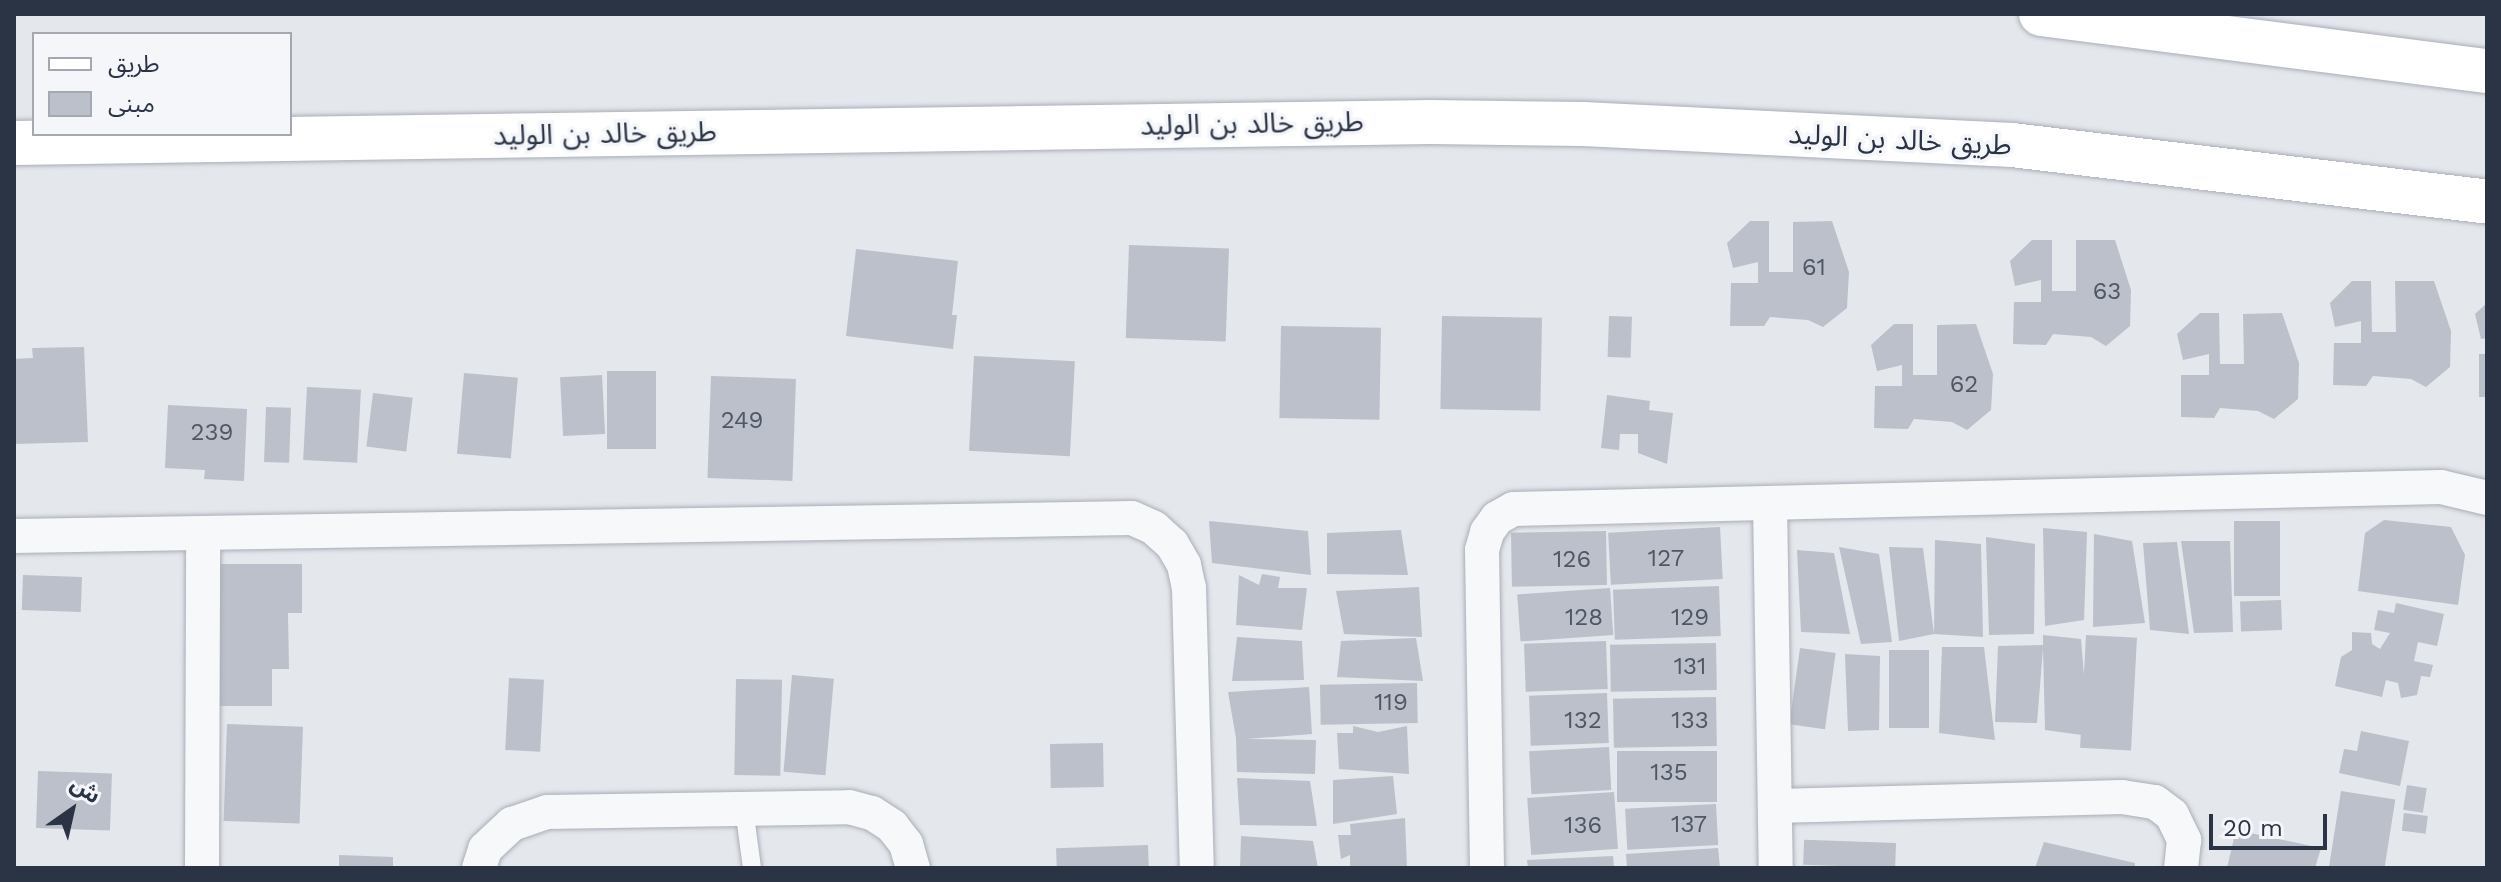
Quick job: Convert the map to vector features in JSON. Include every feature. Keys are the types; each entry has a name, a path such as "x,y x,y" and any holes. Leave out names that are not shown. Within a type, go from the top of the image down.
{"street":[{"path":"2041,14 2487,71"},
{"name":"طريق خالد بن الوليد","path":"14,143 1431,122 1583,124 2012,145 2487,202"},
{"path":"1487,868 1482,550 1487,532 1497,518 1513,509 2441,487 2487,498"},
{"path":"1770,503 1776,868"},
{"path":"14,536 1132,518 1154,528 1172,544 1184,565 1189,588 1197,868"},
{"path":"202,868 203,533"},
{"path":"1776,806 2089,796 2155,802 2172,815 2184,840 2181,868"},
{"path":"479,868 485,849 512,824 547,812 849,807 872,813 892,826 906,844 913,868"}],"lane":[{"path":"744,808 752,868"}],"building":[{"path":"1750,221 1769,221 1769,272 1793,272 1793,222 1832,221 1849,272 1847,308 1823,327 1808,320 1770,317 1764,326 1730,326 1731,283 1758,283 1758,262 1733,268 1727,243"},
{"path":"2032,240 2052,240 2052,291 2076,291 2076,240 2115,240 2131,290 2130,326 2106,346 2091,337 2053,334 2046,345 2013,344 2014,302 2041,302 2041,280 2015,286 2010,261"},
{"path":"1129,245 1229,248 1226,341 1126,338"},
{"path":"856,249 958,261 952,315 957,315 953,349 846,336"},
{"path":"2352,281 2371,281 2372,332 2396,332 2395,281 2434,281 2451,331 2450,367 2426,387 2411,379 2373,376 2366,386 2333,385 2334,343 2361,343 2361,321 2335,327 2330,303"},
{"path":"2487,303 2487,338 2481,339 2475,314"},
{"path":"2200,313 2219,313 2220,364 2244,364 2243,314 2282,313 2299,363 2298,399 2274,419 2258,411 2220,408 2214,418 2181,417 2181,375 2209,375 2209,354 2183,360 2177,334"},
{"path":"1442,316 1542,318 1540,411 1440,409"},
{"path":"1609,316 1632,317 1631,358 1608,357"},
{"path":"1894,324 1913,324 1913,375 1937,375 1937,325 1976,324 1993,374 1991,410 1967,430 1952,422 1914,419 1908,429 1874,428 1875,386 1902,386 1902,365 1877,371 1871,345"},
{"path":"1281,326 1381,328 1379,420 1279,418"},
{"path":"84,347 88,442 14,444 14,359 33,358 32,348"},
{"path":"2479,354 2487,354 2487,397 2479,397"},
{"path":"974,356 1075,361 1070,456 969,451"},
{"path":"607,371 656,371 656,449 607,449"},
{"path":"464,373 518,378 511,458 457,454"},
{"path":"602,375 605,434 563,436 560,377"},
{"path":"711,376 796,379 792,481 707,478"},
{"path":"307,387 361,390 357,463 303,460"},
{"path":"373,393 413,398 406,451 366,447"},
{"path":"1607,395 1650,401 1649,410 1673,413 1667,464 1638,453 1638,434 1620,434 1619,450 1601,448"},
{"path":"168,405 247,409 244,481 204,479 205,470 165,468"},
{"path":"266,407 291,408 289,463 264,462"},
{"path":"2384,520 2451,527 2465,555 2458,605 2358,591 2365,533"},
{"path":"1209,521 1308,531 1311,575 1212,563"},
{"path":"2234,521 2280,521 2280,596 2234,596"},
{"path":"1720,527 1723,579 1611,585 1608,533"},
{"path":"2043,528 2087,532 2084,620 2045,626"},
{"path":"1401,530 1408,575 1327,574 1327,533"},
{"path":"1606,531 1607,585 1512,587 1511,533"},
{"path":"2094,534 2132,541 2145,623 2093,627"},
{"path":"1986,537 2035,544 2034,634 1989,635"},
{"path":"1935,540 1981,544 1983,637 1934,634"},
{"path":"2181,541 2230,541 2233,632 2194,633"},
{"path":"2177,542 2189,634 2150,630 2143,543"},
{"path":"1839,547 1879,554 1892,642 1861,644"},
{"path":"1889,547 1923,548 1934,634 1899,641"},
{"path":"1797,550 1834,553 1850,634 1801,632"},
{"path":"215,564 302,564 302,613 288,613 289,669 272,669 272,706 215,706"},
{"path":"1262,574 1280,577 1278,588 1307,588 1302,630 1236,625 1239,575 1259,585"},
{"path":"23,575 82,577 81,612 22,610"},
{"path":"1719,586 1721,636 1615,640 1613,590"},
{"path":"1419,587 1422,637 1344,634 1336,591"},
{"path":"1610,588 1613,635 1521,641 1517,594"},
{"path":"2281,600 2282,630 2241,631 2240,601"},
{"path":"2396,603 2444,614 2437,646 2418,642 2414,661 2433,665 2430,677 2421,676 2417,695 2401,698 2398,683 2386,680 2382,697 2335,686 2341,657 2352,650 2352,632 2371,633 2372,644 2380,649 2390,633 2374,630 2378,610 2394,613"},
{"path":"2043,635 2081,639 2089,736 2045,730 2043,648 2037,723 1995,722 1998,646 2043,645"},
{"path":"2086,635 2137,638 2131,751 2080,748"},
{"path":"1237,637 1302,641 1304,680 1232,681"},
{"path":"1416,638 1423,681 1337,677 1341,641"},
{"path":"1606,641 1608,689 1526,692 1524,644"},
{"path":"1716,643 1717,690 1611,692 1610,645"},
{"path":"1942,647 1984,647 1995,740 1939,733"},
{"path":"1800,648 1836,653 1825,729 1789,724"},
{"path":"1889,650 1929,650 1929,728 1889,728"},
{"path":"1845,654 1880,656 1879,730 1848,731"},
{"path":"792,675 834,679 825,775 784,772"},
{"path":"509,678 544,680 540,752 505,750"},
{"path":"736,679 782,680 780,776 734,775"},
{"path":"1417,683 1418,723 1321,725 1320,685"},
{"path":"1309,687 1312,734 1246,739 1316,740 1315,774 1237,772 1236,738 1228,692"},
{"path":"1607,693 1609,743 1531,746 1529,696"},
{"path":"1716,697 1717,746 1614,748 1613,699"},
{"path":"227,724 303,727 300,824 224,821"},
{"path":"1353,726 1378,732 1407,726 1409,774 1339,769 1337,733 1353,733"},
{"path":"2361,731 2409,741 2400,786 2339,773 2344,749 2357,751"},
{"path":"1103,743 1104,787 1051,788 1050,744"},
{"path":"1609,747 1611,790 1531,794 1529,751"},
{"path":"1617,751 1717,751 1717,802 1617,802"},
{"path":"38,771 112,774 110,831 36,828"},
{"path":"1393,776 1397,814 1333,824 1333,780"},
{"path":"1237,778 1310,781 1317,826 1240,825"},
{"path":"2407,785 2427,788 2423,813 2403,810"},
{"path":"2341,791 2395,800 2384,868 2329,868"},
{"path":"1614,792 1618,849 1531,855 1527,798"},
{"path":"1716,804 1718,845 1627,850 1625,809"},
{"path":"2404,813 2428,816 2426,834 2402,831"},
{"path":"1405,818 1407,868 1350,866 1350,855 1341,859 1338,835 1351,835 1350,824"},
{"path":"2236,830 2321,848 2315,868 2227,868"},
{"path":"1241,836 1313,841 1318,868 1240,868"},
{"path":"1804,840 1896,843 1895,868 1803,865"},
{"path":"2044,842 2135,863 2135,868 2035,868"},
{"path":"1148,845 1149,868 1057,868 1056,848"},
{"path":"1718,848 1720,868 1627,868 1626,854"},
{"path":"339,855 393,857 393,868 339,868"},
{"path":"1613,856 1614,868 1528,868 1527,860"}]}
